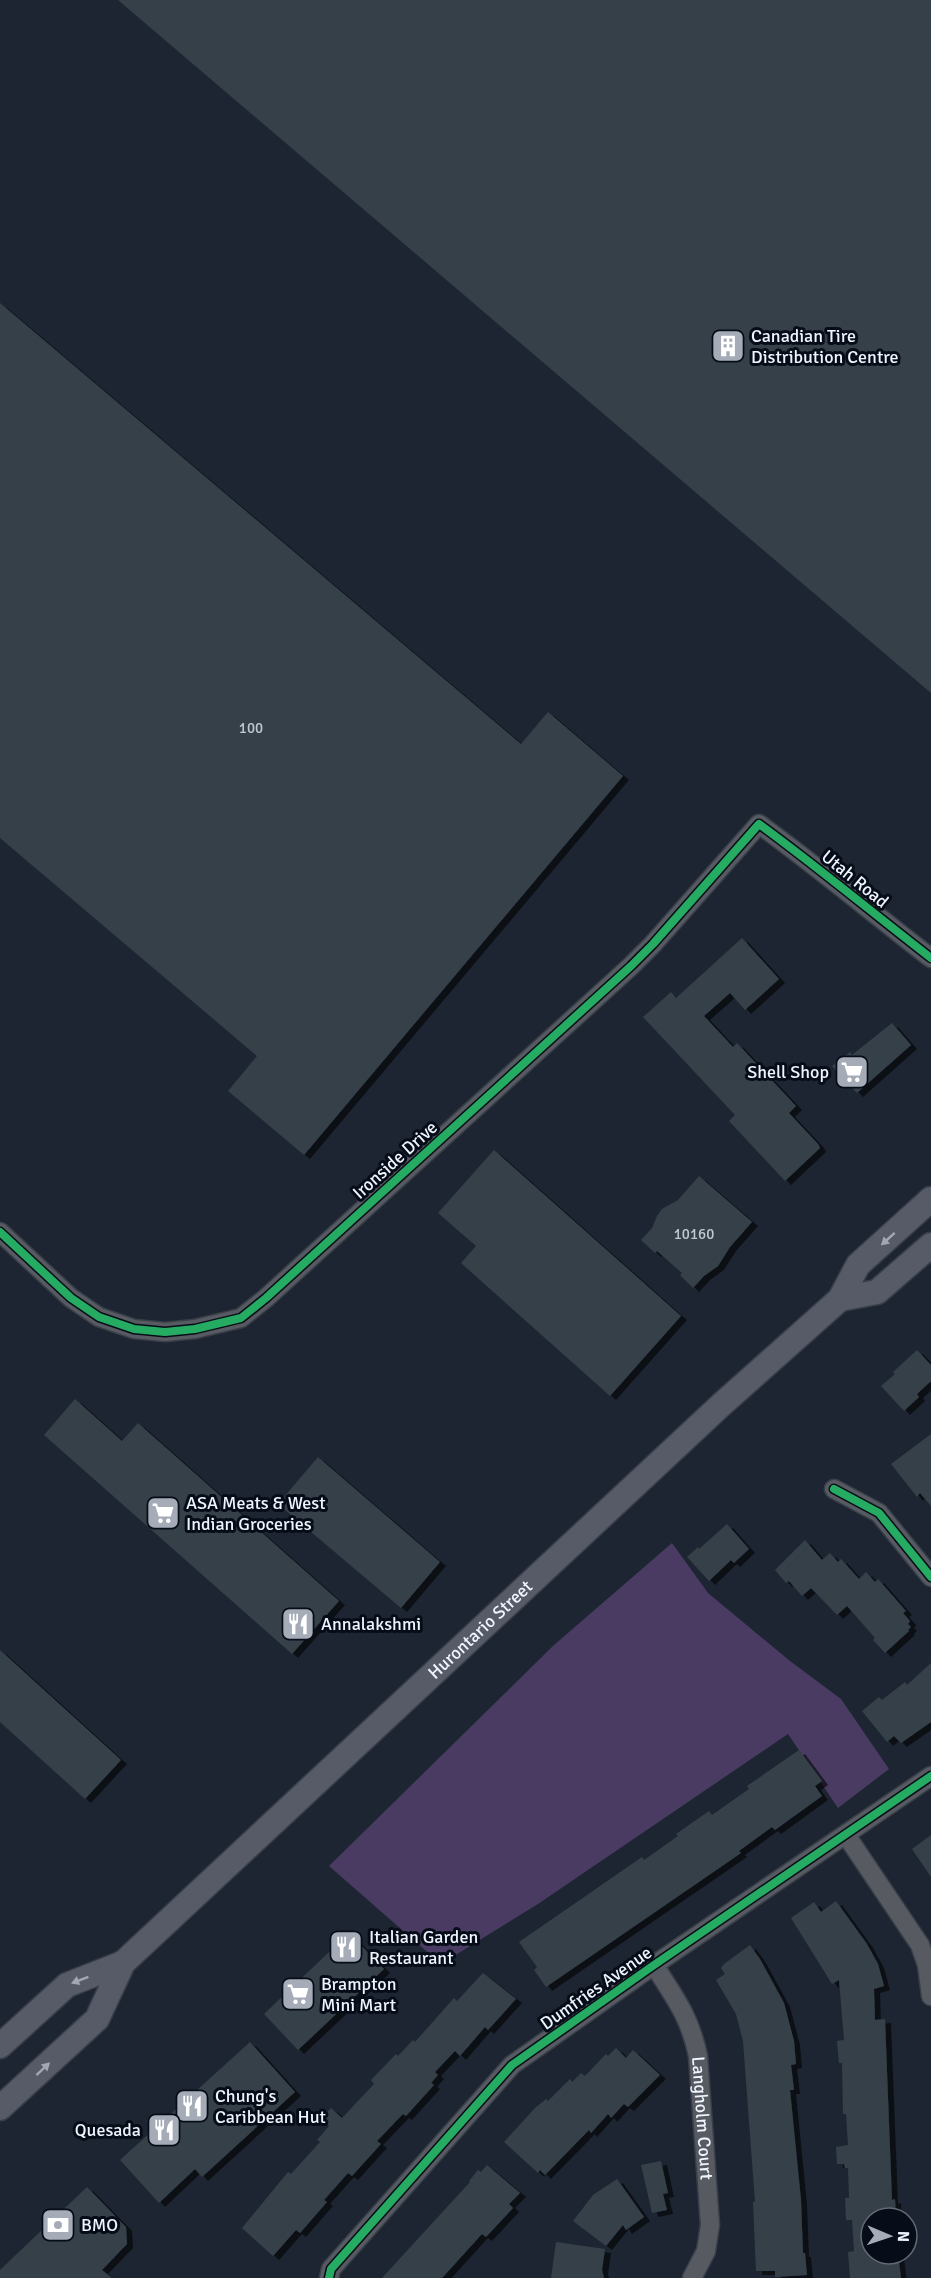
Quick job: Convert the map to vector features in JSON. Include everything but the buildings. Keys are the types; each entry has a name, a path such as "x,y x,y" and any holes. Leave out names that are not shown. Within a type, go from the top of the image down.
{"main road":[{"name":"Hurontario Street","path":"0,2046 67,1985 123,1963 721,1405 840,1299 858,1265 931,1199"},
{"path":"840,1299 877,1293 931,1245"},
{"name":"Hurontario Street","path":"0,2108 97,2019 123,1963"}],"street":[{"name":"Utah Road","path":"759,824 931,958"},
{"name":"Ironside Drive","path":"0,1232 71,1298 99,1317 134,1329 165,1332 195,1329 241,1318 267,1298 632,966 759,824"},
{"path":"834,1489 879,1513 931,1577"},
{"name":"Dumfries Avenue","path":"329,2278 331,2269 512,2065 931,1776"},
{"path":"846,1835 920,1945 927,1965 931,1996"},
{"name":"Langholm Court","path":"654,1965 686,2014 698,2056 710,2224 706,2250 692,2278"}],"shaded area":[{"path":"672,1543 708,1593 790,1661 841,1699 889,1769 838,1808 788,1734 538,1904 441,1964 329,1866 554,1645"}],"cycle path":[{"path":"0,1232 71,1298 99,1317 134,1329 165,1332 195,1329 241,1318 266,1298 631,966 759,824 931,958"},
{"path":"834,1489 879,1513 931,1577"},
{"path":"329,2278 331,2269 512,2065 931,1776"}],"place":[{"name":"Canadian Tire Distribution Centre","path":"728,346"},
{"name":"Shell Shop","path":"852,1072"},
{"name":"ASA Meats & West Indian Groceries","path":"163,1513"},
{"name":"Annalakshmi","path":"298,1624"},
{"name":"Italian Garden Restaurant","path":"346,1947"},
{"name":"Brampton Mini Mart","path":"298,1994"},
{"name":"Chung's Caribbean Hut","path":"192,2106"},
{"name":"Quesada","path":"164,2130"},
{"name":"BMO","path":"58,2225"}]}
